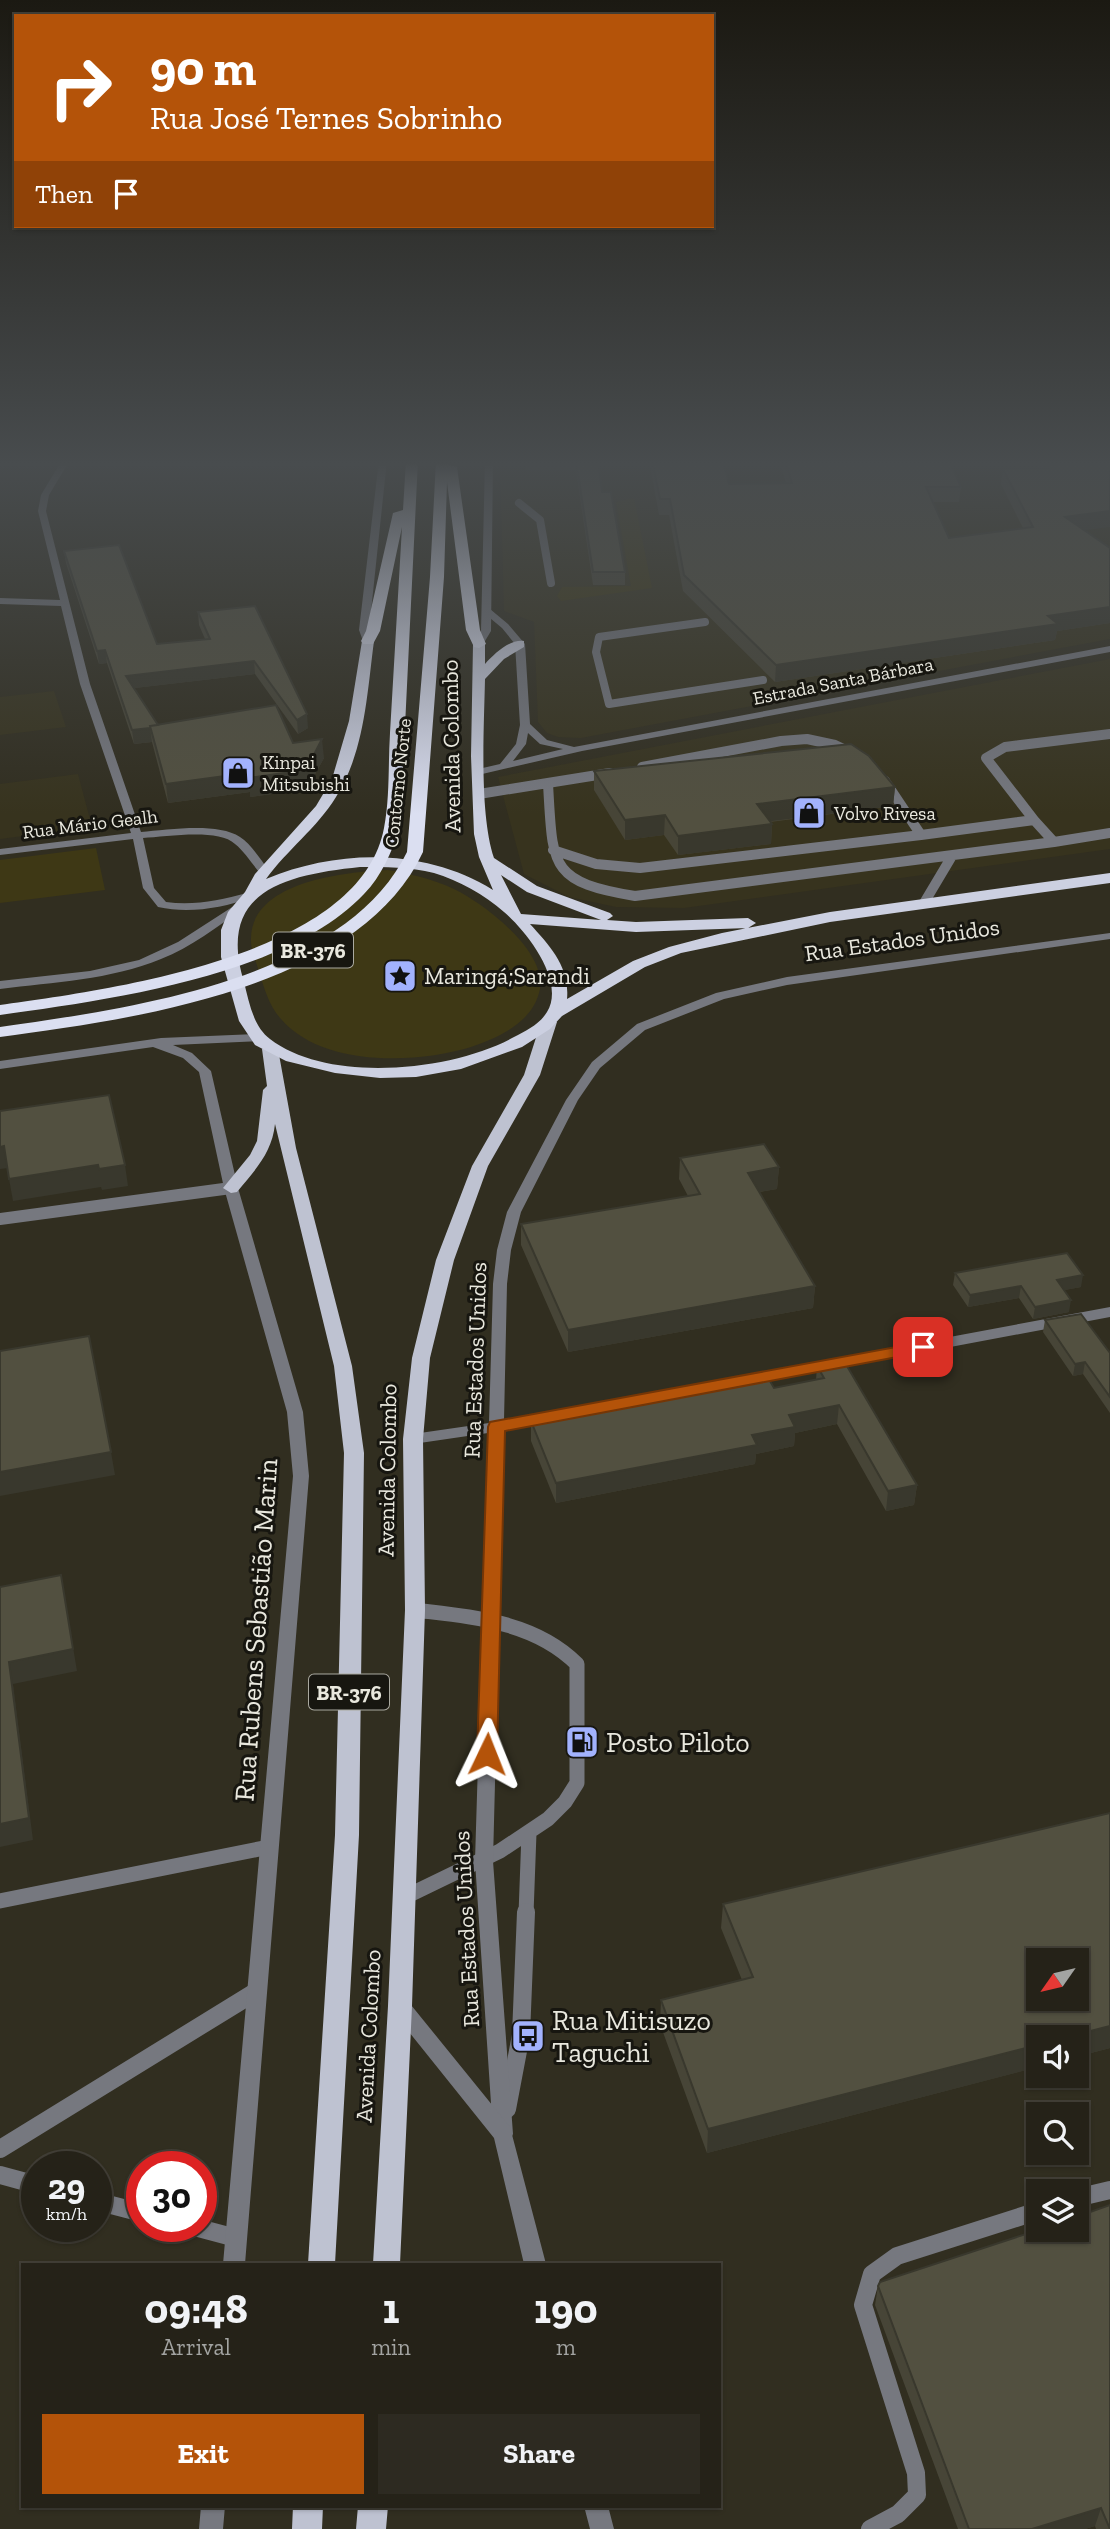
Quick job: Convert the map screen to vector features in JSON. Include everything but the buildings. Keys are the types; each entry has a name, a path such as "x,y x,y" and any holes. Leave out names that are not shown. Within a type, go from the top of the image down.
{"highway":[{"path":"368,641 373,631 384,578"},
{"name":"Contorno Norte","path":"0,1010 165,984 222,967 272,946 331,915 360,889 383,856 391,829 405,578"},
{"name":"Contorno Norte","path":"0,1032 112,1016 203,994 304,956 363,917 398,883 415,852 437,578"},
{"path":"466,578 473,630 479,644"},
{"name":"BR-376","path":"243,898 329,797 347,762 368,641"},
{"name":"Avenida Colombo","path":"479,644 478,772 481,827 488,860 514,913 544,946 556,968 560,989 553,1017"},
{"path":"478,679 499,656 520,644"},
{"path":"488,860 532,889 555,900 636,927"},
{"path":"243,898 270,882 304,872 361,863 388,862 438,870 481,888 514,913 636,927 686,927 830,917 1110,878"},
{"name":"Avenida Colombo","path":"243,898 228,929 227,954 246,1017 264,1044"},
{"path":"264,1044 296,1059 335,1066 414,1072 482,1059 639,964 675,950 830,917"}],"main road":[{"name":"Avenida Colombo","path":"386,2263 400,2006 415,1610 413,1438 421,1358 445,1260 480,1166 532,1075 553,1017"},
{"name":"Avenida Colombo","path":"264,1044 343,1366 354,1453 347,1835 322,2263"},
{"path":"231,1188 258,1156 265,1141 273,1076"},
{"path":"307,2529 308,2508"},
{"path":"371,2529 373,2508"}],"street":[{"path":"59,578 86,687 137,835 149,888 162,905 179,908 243,898"},
{"path":"368,641 364,630 370,578"},
{"path":"479,644 486,631 487,578"},
{"path":"0,601 65,603"},
{"path":"486,611 505,626 520,644 525,725 521,744 503,767"},
{"name":"Estrada Santa Bárbara","path":"478,772 582,748 1110,649"},
{"name":"Estrada Santa Bárbara","path":"525,725 550,744 582,748"},
{"name":"Rua Mário Gealh","path":"0,852 185,831 224,834 238,840 264,871"},
{"path":"0,985 114,971 144,962 181,946 243,898"},
{"name":"Rua Estados Unidos","path":"535,2263 503,2134 484,1861 500,1284 504,1250 514,1212 572,1100 596,1065 641,1027 720,996 787,981 1110,936"},
{"path":"0,1065 215,1038 264,1044"},
{"name":"Rua Rubens Sebastião Marin","path":"154,1044 180,1050 195,1059 205,1071 231,1188 295,1412 301,1476 234,2263"},
{"path":"413,1438 496,1427 1110,1312"},
{"path":"400,2006 503,2134"},
{"path":"211,2529 213,2508"},
{"path":"597,2508 602,2529"}],"lane":[{"path":"550,578 551,583"},
{"path":"705,622 599,637 596,652 609,704 762,680"},
{"path":"1054,842 986,758 1005,747 1110,734"},
{"path":"631,769 781,741 807,739 835,745 860,757"},
{"path":"480,794 617,771"},
{"path":"881,775 920,835"},
{"path":"548,784 553,850 561,872 573,882 601,892 635,896 952,856 1110,832"},
{"path":"553,850 596,864 640,868 1034,820"},
{"path":"925,904 952,856"},
{"path":"0,1219 231,1188"},
{"path":"403,1898 484,1861 529,1833 571,1797 576,1783 577,1664 567,1651 550,1640 491,1620 415,1610"},
{"path":"503,2134 522,2035 529,1833"},
{"path":"0,1902 269,1847"},
{"path":"0,2148 257,1992"},
{"path":"0,2175 21,2181"},
{"path":"1089,2196 1110,2190"},
{"path":"870,2529 898,2514 917,2495 916,2473 863,2305 872,2274 897,2256 1026,2215"},
{"path":"217,2233 236,2238"}],"shaded area":[{"path":"503,578 1110,578 1110,639 581,738 558,737 547,733 538,722 534,622 504,611"},
{"path":"630,578 650,578 652,588 561,601 557,596 562,587 631,586"},
{"name":"Volvo Rivesa","path":"1110,659 1110,849 684,908 616,907 569,897 524,874 498,777"},
{"path":"54,691 66,727 0,735 0,697"},
{"path":"78,774 92,827 0,839 0,784"},
{"path":"96,848 105,890 0,903 0,860"},
{"path":"388,870 422,877 454,889 482,906 513,932 535,962 540,978 535,1004 521,1021 502,1034 471,1047 424,1057 398,1058 345,1053 320,1046 299,1035 281,1019 267,996 251,945 255,921 266,905 282,893 303,884 349,874"}],"place":[{"name":"Kinpai Mitsubishi","path":"238,773"},
{"name":"Volvo Rivesa","path":"809,813"},
{"name":"Maringá;Sarandi","path":"400,976"},
{"name":"Posto Piloto","path":"582,1742"},
{"name":"Rua Mitisuzo Taguchi","path":"528,2036"}],"route":[{"path":"487,1754 496,1427 923,1347"}]}
